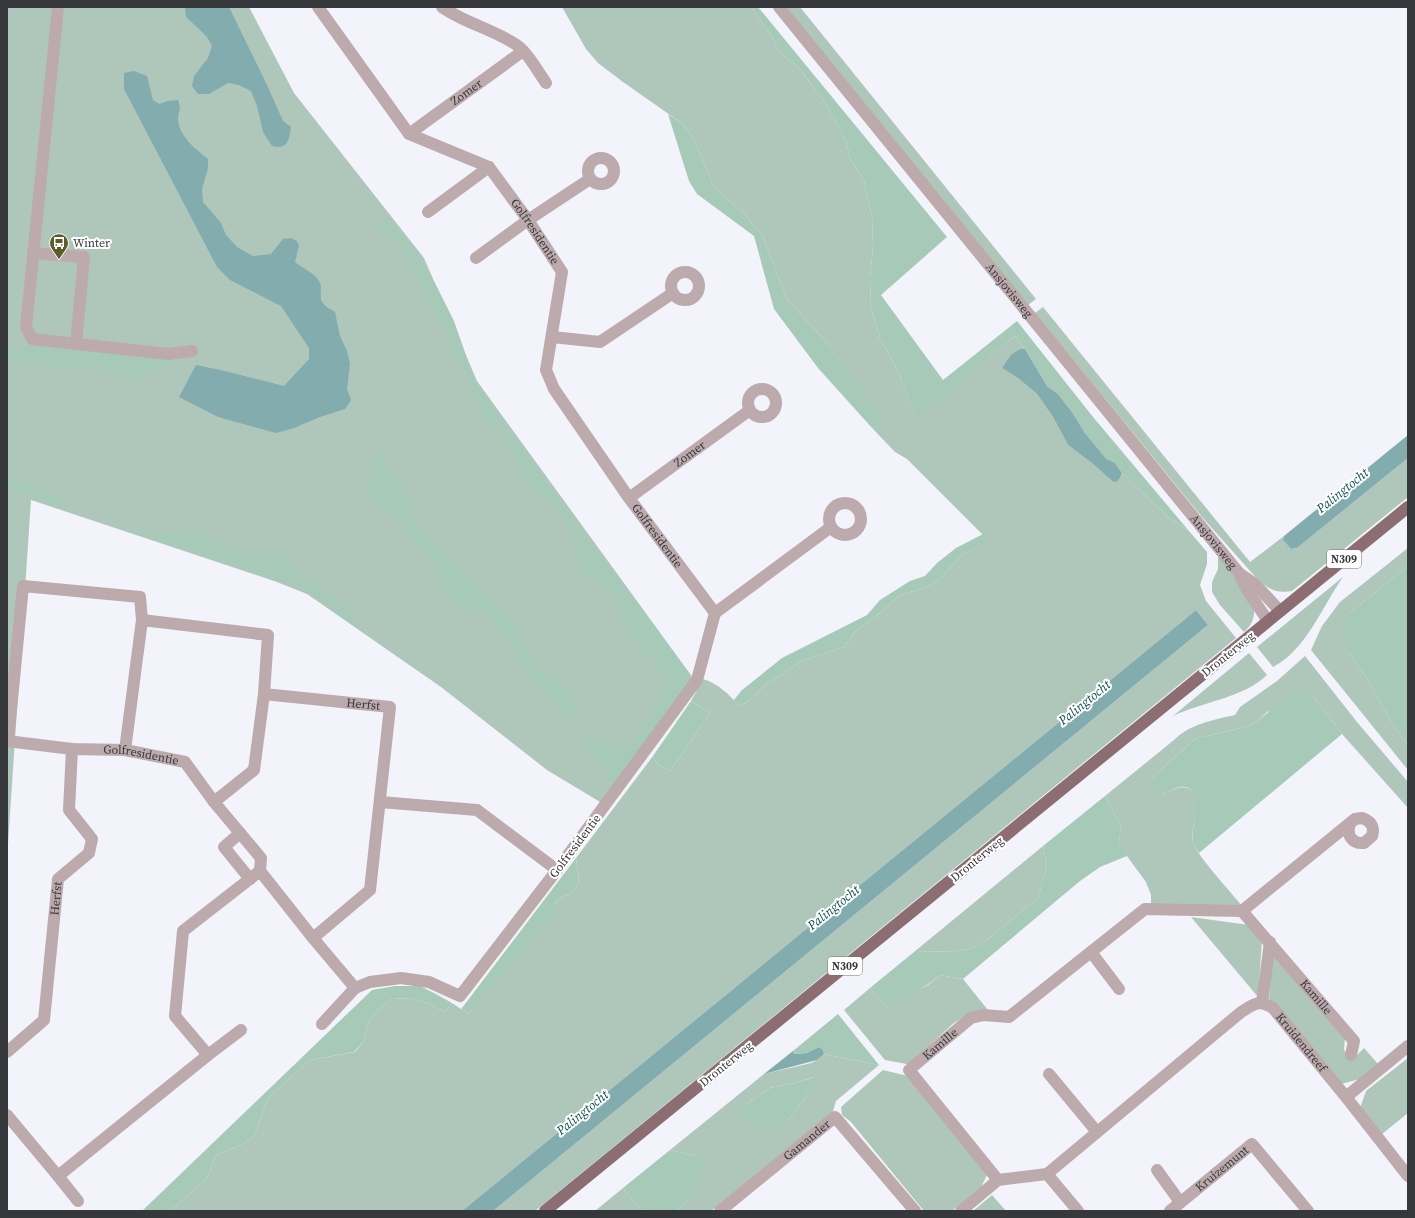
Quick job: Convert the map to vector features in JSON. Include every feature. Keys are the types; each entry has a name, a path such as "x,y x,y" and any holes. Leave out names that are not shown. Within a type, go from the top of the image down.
{"main road":[{"name":"Dronterweg","path":"546,1211 1408,507"}],"street":[{"path":"58,7 26,327 32,339 168,354 192,351"},
{"path":"318,7 409,134 489,167"},
{"path":"442,7 452,14 513,42 523,51 546,83"},
{"name":"Ansjovisweg","path":"778,7 1239,573 1247,590 1268,621"},
{"name":"Zomer","path":"409,134 523,51"},
{"path":"428,212 489,167"},
{"name":"Golfresidentie","path":"322,1024 355,988 370,982 401,978 429,982 460,996 557,870 697,680 715,613 629,498 554,389 546,370 562,272 528,220 489,167"},
{"path":"476,258 528,220 590,179"},
{"path":"33,253 84,257 76,344"},
{"path":"552,337 600,342 673,293"},
{"name":"Zomer","path":"629,498 750,410"},
{"path":"715,613 831,527"},
{"name":"Ansjovisweg","path":"1239,573 1255,584 1280,611"},
{"path":"7,741 23,586 140,597 142,620 125,750"},
{"path":"142,620 268,635 264,694 254,770 214,802"},
{"name":"Herfst","path":"264,694 390,707 370,890 313,938"},
{"name":"Golfresidentie","path":"7,741 72,749 125,750 185,762 214,802 261,858 260,871 355,988"},
{"name":"Herfst","path":"7,1052 44,1020 58,879 89,853 92,839 69,810 72,749"},
{"path":"380,802 478,810 557,870"},
{"path":"1242,911 1350,824"},
{"path":"240,833 224,847 250,879"},
{"path":"208,1055 175,1016 183,931 260,871"},
{"name":"Kamille","path":"998,1180 909,1070 971,1018 983,1015 1009,1017 1145,909 1242,911 1354,1041 1351,1055"},
{"path":"961,1211 998,1180 1047,1174 1240,1013 1252,1004 1262,1003 1270,942"},
{"path":"1091,952 1119,989"},
{"name":"Kruidendreef","path":"1262,1003 1273,1008 1408,1176"},
{"path":"58,1176 241,1030"},
{"path":"1346,1097 1408,1046"},
{"path":"1049,1074 1098,1132"},
{"path":"7,1115 78,1201"},
{"name":"Gamander","path":"720,1211 835,1117 915,1211"},
{"name":"Kruizemunt","path":"1170,1211 1252,1144 1308,1211"},
{"path":"1157,1170 1180,1202"},
{"path":"1047,1174 1078,1211"}],"shaded area":[{"path":"7,7 249,7 294,93 424,258 477,381 693,678 605,805 547,770 441,687 307,594 277,582 31,500 7,859"},
{"path":"562,7 751,7 773,38 779,52 799,68 827,105 846,141 850,158 864,181 872,216 873,246 870,278 871,308 880,338 899,373 916,418 1015,336 1025,349 1020,349 1002,368 1019,379 1037,394 1053,417 1068,445 1112,481 1120,478 1122,473 1167,516 1189,531 1207,552 1207,564 1200,585 1206,601 1236,638 535,1211 493,1211 1208,625 1196,610 462,1211 170,1211 207,1178 216,1155 245,1143 254,1136 268,1098 310,1060 355,1052 364,1041 368,1024 378,1009 392,999 409,998 428,1003 445,1012 452,1003 461,1009 462,1008 469,1014 560,897 571,894 579,883 576,858 653,756 658,765 670,771 710,713 691,701 703,679 719,687 740,706 747,702 765,685 802,661 844,647 856,631 879,614 900,595 925,588 942,577 960,556 988,540 907,459 895,452 873,429 884,421 827,343 787,299 762,235 745,215 714,187 693,138 683,124 598,63 586,49"},
{"path":"751,7 758,7 947,237 881,295 943,380 1017,321 1093,417 1189,531 1167,516 1122,473 1115,463 1106,460 1058,394 1047,386 1025,349 1015,336 916,419 899,373 880,338 871,308 870,278 873,246 872,216 864,181 850,158 846,141 827,105 799,68 779,52 773,38"},
{"path":"784,7 800,7 1036,299 1028,305"},
{"path":"668,114 683,124 693,138 714,187 745,215 762,235 787,299 827,343 885,421 873,429 818,368 774,309 754,236 697,194 689,181"},
{"path":"384,216 414,246 434,281 454,321 476,384 569,514 690,674 659,722 612,786 581,735 586,731 615,745 628,745 643,729 667,689 650,658 635,645 629,630 622,623 614,596 597,582 583,574 579,566 577,542 560,514 544,496 530,487 522,469 502,441 502,431 481,415 477,404 469,394 468,375 452,357 447,332 435,313 407,255 395,242 375,226"},
{"path":"1043,307 1250,562 1284,536 1283,540 1291,549 1297,548 1408,458 1408,497 1292,591 1282,592 1272,589 1260,582 1202,517 1035,313"},
{"path":"7,344 178,358 162,370 148,372 134,382 91,366 55,370 43,364 10,362 7,361"},
{"path":"382,454 416,508 410,515 436,544 476,582 507,617 541,672 564,683 570,692 577,716 571,721 553,706 485,612 481,616 462,608 449,600 443,590 434,567 394,515 379,506 371,498 366,480 375,461"},
{"path":"7,475 22,482 40,486 60,497 72,511 7,490"},
{"path":"130,531 204,534 226,547 246,555 270,553 287,556 293,570 305,579 318,583 352,613 358,628 301,587"},
{"path":"983,534 989,540 986,543 960,556 942,577 925,588 900,595 879,614 856,631 844,647 802,661 765,685 747,702 740,706 734,700 742,690 782,658 867,615 880,600 910,581 925,576 937,563 956,548"},
{"path":"1408,548 1408,566 1350,613 1349,652 1368,680 1395,728 1408,745 1408,770 1311,650 1322,626 1340,602"},
{"path":"1218,554 1244,590 1254,610 1252,622 1244,632 1220,605 1212,592 1212,582 1218,569"},
{"path":"1408,566 1408,745 1395,728 1368,680 1349,652 1345,626 1350,613"},
{"path":"1343,577 1304,639 1295,650 1273,667 1257,647"},
{"path":"1249,653 1267,675 1257,683 1234,695 1173,716"},
{"path":"1305,656 1357,722 1408,782 1408,808 1342,734 1311,694 1267,712 1259,720 1249,726 1195,739 1151,779 1162,794 1180,787 1191,790 1196,800 1193,842 1207,865 1242,906 1151,904 1151,895 1146,882 1124,852 1119,841 1121,827 1105,796 1187,730 1202,723 1235,715 1240,707 1277,681"},
{"path":"1293,691 1301,691 1311,694 1342,734 1199,853 1193,842 1195,799 1193,792 1188,788 1180,787 1162,794 1154,788 1151,779 1195,739 1249,726 1259,720"},
{"path":"691,701 710,713 670,771 658,765 653,756"},
{"path":"1105,796 1121,827 1119,841 1127,856 1100,867 1080,881 963,979 940,975 914,993 886,1006 870,988 914,952 961,951 981,945 1038,898 1047,866 1043,846"},
{"path":"1043,846 1047,866 1038,898 981,945 961,951 914,952"},
{"path":"576,858 579,883 571,894 560,897 555,903 556,911 469,1014 462,1008"},
{"path":"1191,917 1249,925 1262,940 1258,997"},
{"path":"1273,953 1345,1037 1344,1050 1353,1059 1364,1048 1378,1064 1360,1079 1341,1084 1274,1003 1269,999"},
{"path":"940,975 963,979 988,1010 973,1012 954,1023 915,1058 912,1065 885,1060 844,1010 870,988 886,1006 928,985"},
{"path":"395,986 420,986 452,1003 445,1012 428,1003 409,998 392,999 378,1009 368,1024 364,1041 354,1052 310,1060 268,1098 254,1136 245,1143 216,1155 207,1178 170,1211 142,1211 372,990"},
{"path":"838,1014 879,1065 824,1054 823,1050 819,1047 807,1053 794,1054 793,1051"},
{"path":"824,1054 879,1065 836,1101 833,1111 829,1115 711,1211 676,1211 688,1200 696,1156 670,1150 764,1074 811,1063","holes":["814,1077 806,1097 788,1120 737,1113 748,1103 770,1088 795,1083"]},
{"path":"1408,1058 1408,1113 1382,1134 1360,1108 1366,1091"},
{"path":"883,1070 908,1076 988,1173 981,1187 952,1211 924,1211 851,1122 842,1115 841,1107"},
{"path":"815,1077 806,1097 788,1120 776,1129 759,1128 744,1121 736,1113 770,1088"},
{"path":"670,1150 696,1156 705,1163 702,1174 688,1200 676,1211 642,1211 623,1188"},
{"path":"623,1188 642,1211 595,1211"},
{"path":"992,1195 1006,1211 973,1211"}],"water":[{"path":"185,7 229,7 283,121 291,127 287,143 285,145 281,147 272,146 263,132 257,106 251,91 239,85 228,83 209,94 198,94 192,86 194,76 208,58 212,46 207,37 186,17"},
{"path":"134,71 147,76 153,100 159,104 178,100 180,108 178,119 181,131 189,142 208,159 208,168 202,189 203,202 221,223 226,235 237,247 253,256 271,254 283,239 291,238 297,241 299,246 295,262 316,276 321,285 322,301 326,307 335,312 340,336 347,351 350,364 347,389 351,400 345,409 276,433 218,417 179,397 196,365 284,386 309,359 309,348 281,306 230,280 217,267 124,89 124,73"},
{"path":"1020,349 1025,349 1047,386 1058,394 1072,412 1085,433 1106,459 1115,463 1122,473 1116,482 1112,481 1068,445 1053,417 1037,394 1019,379 1002,368 1011,355"},
{"name":"Palingtocht","path":"1408,435 1408,458 1297,548 1291,549 1283,540 1284,536"},
{"name":"Palingtocht","path":"1196,610 1208,625 493,1211 462,1211"},
{"path":"819,1047 823,1050 824,1054 817,1060 764,1074 793,1051 794,1054 807,1053"}],"place":[{"name":"Winter","path":"59,260"}]}
